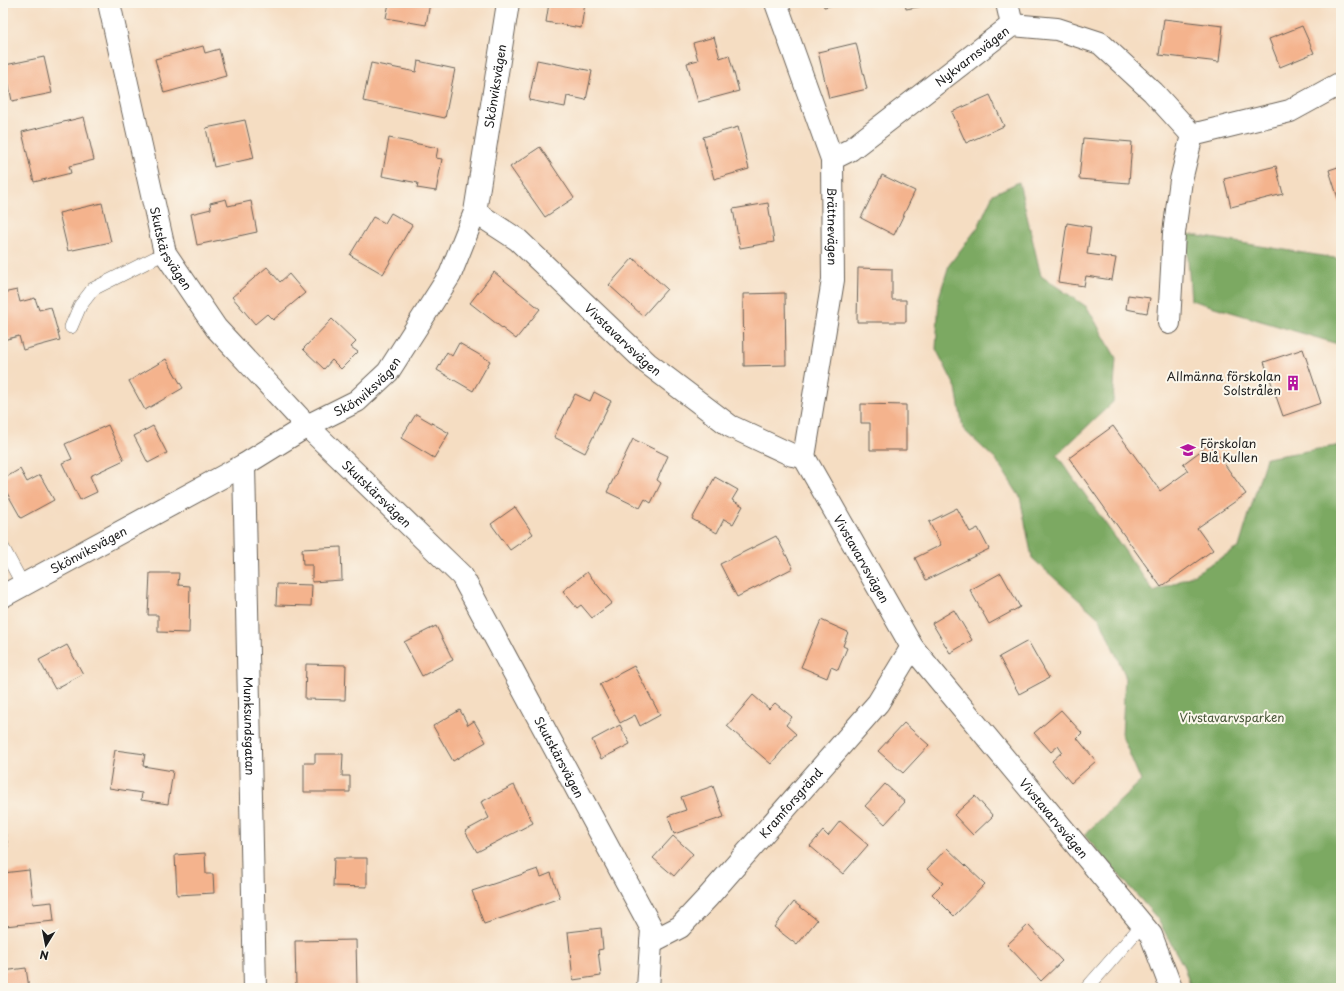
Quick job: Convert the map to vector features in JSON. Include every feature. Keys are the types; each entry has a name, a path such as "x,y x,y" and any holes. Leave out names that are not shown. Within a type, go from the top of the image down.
{"street":[{"name":"Skutskärsvägen","path":"109,3 165,253 216,328 307,426 462,576 652,929 648,988"},
{"name":"Skönviksvägen","path":"3,596 244,464 307,426 357,401 388,372 450,275 475,212 508,3"},
{"name":"Brättnevägen","path":"776,3 832,159 833,280 804,457"},
{"path":"1007,3 1012,25"},
{"name":"Nykvarnsvägen","path":"832,159 850,150 1012,25 1057,29 1100,43 1153,92 1192,135"},
{"path":"1169,323 1174,233 1181,180 1192,135 1290,111 1341,83"},
{"name":"Vivstavarvsvägen","path":"475,212 518,240 647,363 730,426 792,455 804,457 912,647 1151,935 1171,988"},
{"name":"Munksundsgatan","path":"244,464 255,988"},
{"name":"Kramforsgränd","path":"651,942 680,927 708,897 878,703 912,647"}],"lane":[{"path":"71,327 80,306 94,289 165,253"},
{"path":"3,548 23,585"},
{"path":"1087,988 1142,925"}],"green space":[{"name":"Vivstavarvsparken","path":"1019,182 1041,276 1087,307 1116,358 1113,402 1057,455 1154,592 1189,577 1239,547 1266,458 1341,445 1341,988 1191,988 1184,967 1157,918 1084,835 1141,781 1122,736 1125,675 1100,619 1032,558 1020,497 997,461 963,429 956,388 936,349 939,297 949,265 978,227 993,194"},
{"path":"1186,234 1341,259 1341,345 1191,300"}],"building":[{"path":"389,3 430,3 426,25 386,18"},
{"path":"549,3 585,3 581,28 546,22"},
{"path":"823,3 838,3 838,4 824,7"},
{"path":"905,3 935,3 935,4 906,9"},
{"path":"1164,19 1223,26 1219,62 1159,55"},
{"path":"1302,26 1314,53 1280,67 1269,39"},
{"path":"714,37 720,58 729,55 739,91 698,102 687,63 698,60 693,43"},
{"path":"856,43 867,89 829,98 818,52"},
{"path":"203,46 205,53 219,49 226,76 164,93 155,59"},
{"path":"44,57 52,93 12,101 5,65"},
{"path":"537,60 592,71 586,100 567,96 565,107 529,100"},
{"path":"418,61 455,69 445,118 363,101 371,63 416,72"},
{"path":"990,95 1004,126 966,143 952,112"},
{"path":"84,117 94,160 69,166 71,173 34,182 22,132"},
{"path":"245,120 254,158 214,167 206,128"},
{"path":"738,127 749,169 714,179 703,137"},
{"path":"389,138 438,148 436,158 442,159 436,191 417,188 418,183 382,176"},
{"path":"1083,138 1132,142 1129,183 1079,179"},
{"path":"540,147 574,198 545,217 510,167"},
{"path":"1276,166 1283,194 1231,207 1224,179"},
{"path":"1341,166 1341,208 1329,170"},
{"path":"882,175 915,191 894,235 861,218"},
{"path":"226,199 228,206 251,201 257,232 197,245 191,214 211,209 210,203"},
{"path":"102,203 111,242 68,251 59,213"},
{"path":"768,203 774,242 740,248 733,209"},
{"path":"391,213 412,225 383,274 350,255 373,217 385,223"},
{"path":"1067,223 1091,227 1087,254 1116,258 1112,280 1086,276 1084,286 1058,282"},
{"path":"633,258 667,289 643,316 609,285"},
{"path":"267,267 280,282 289,274 305,293 273,320 267,314 255,324 232,297"},
{"path":"858,268 892,269 892,300 906,300 906,322 857,322"},
{"path":"494,272 540,309 516,339 470,303"},
{"path":"17,290 20,302 35,298 39,310 51,307 60,340 23,350 19,336 3,340 3,293"},
{"path":"785,293 786,365 744,366 743,294"},
{"path":"1128,295 1150,298 1147,313 1126,309"},
{"path":"332,319 356,342 351,347 358,352 341,369 332,360 324,369 303,349"},
{"path":"459,343 490,361 473,391 437,370 447,352 452,356"},
{"name":"Allmänna förskolan Solstrålen","path":"1303,349 1321,403 1283,416 1264,362"},
{"path":"166,359 183,388 145,410 129,381"},
{"path":"594,392 611,401 585,453 554,437 575,394 590,401"},
{"path":"861,404 906,405 906,450 870,450 870,423 861,423"},
{"path":"416,414 449,433 434,458 401,438"},
{"path":"108,425 124,460 90,476 97,492 80,500 62,463 72,459 65,444"},
{"path":"153,426 167,453 148,463 134,436"},
{"path":"1113,426 1160,491 1188,471 1183,464 1210,444 1246,494 1197,528 1213,550 1161,587 1069,458"},
{"path":"633,439 668,456 657,480 661,483 651,503 645,499 640,508 607,492"},
{"path":"20,469 27,482 40,475 54,500 21,518 3,486 3,479"},
{"path":"715,477 738,490 732,500 743,506 733,524 724,519 717,533 692,519"},
{"path":"515,507 533,534 510,550 491,524"},
{"path":"957,508 970,532 978,528 989,549 926,580 915,558 941,545 929,522"},
{"path":"776,536 793,568 737,597 720,564"},
{"path":"341,547 342,580 312,582 312,565 303,565 302,549"},
{"path":"587,572 612,603 592,618 581,605 577,608 563,591"},
{"path":"150,573 179,573 178,585 190,586 189,633 158,632 158,615 148,615"},
{"path":"1001,573 1020,607 989,624 970,590"},
{"path":"277,584 312,585 311,606 276,605"},
{"path":"954,610 972,640 950,653 932,623"},
{"path":"821,620 848,632 843,646 847,648 838,670 831,667 827,678 801,667"},
{"path":"436,626 453,660 422,676 404,642"},
{"path":"1028,641 1049,678 1019,694 999,657"},
{"path":"67,645 83,674 55,689 39,660"},
{"path":"306,664 346,665 345,700 305,699"},
{"path":"634,666 660,715 640,726 635,715 620,723 600,684"},
{"path":"753,695 769,709 775,703 792,717 786,725 796,734 771,764 727,726"},
{"path":"460,710 468,725 474,721 486,742 453,761 433,726"},
{"path":"1061,710 1082,733 1077,738 1096,761 1071,783 1052,761 1062,752 1058,746 1051,752 1034,733"},
{"path":"904,723 929,745 903,773 878,751"},
{"path":"620,725 630,744 601,759 592,740"},
{"path":"115,750 145,754 143,766 173,771 168,804 141,800 142,793 109,788"},
{"path":"315,754 343,754 342,776 350,776 350,792 304,792 304,763 315,763"},
{"path":"885,784 905,802 885,824 865,806"},
{"path":"514,785 533,823 477,852 465,831 489,818 481,802"},
{"path":"713,786 724,817 674,834 668,816 686,810 681,797"},
{"path":"975,796 993,816 973,835 954,815"},
{"path":"3,821 8,847 3,848"},
{"path":"840,821 868,845 843,874 810,846 823,831 828,836"},
{"path":"673,836 693,854 674,876 653,858"},
{"path":"947,848 985,884 954,916 932,894 943,883 927,869"},
{"path":"205,853 206,874 213,874 214,893 177,895 175,855"},
{"path":"334,858 367,858 367,887 333,886"},
{"path":"538,869 541,877 551,873 560,898 484,924 472,891"},
{"path":"29,870 33,904 52,902 54,921 5,926 3,909 3,873"},
{"path":"794,902 817,920 797,945 774,927"},
{"path":"1028,925 1062,961 1041,981 1007,945"},
{"path":"601,928 603,949 598,950 601,976 573,980 568,932"},
{"path":"356,940 357,986 296,987 295,941"},
{"path":"26,968 29,988 3,988 3,971"},
{"path":"731,985 754,987 754,988 730,988"}],"place":[{"name":"Allmänna förskolan Solstrålen","path":"1293,383"},
{"name":"Förskolan Blå Kullen","path":"1188,450"}]}
